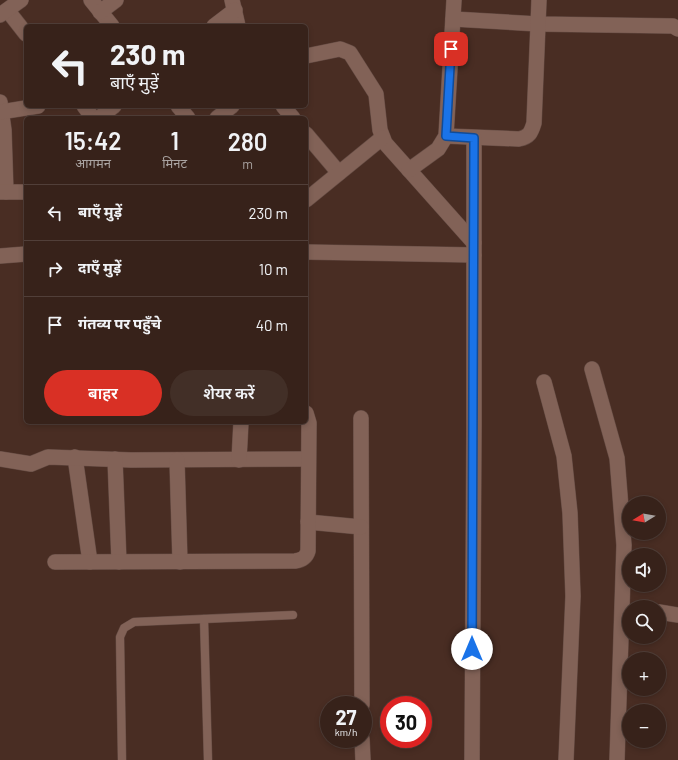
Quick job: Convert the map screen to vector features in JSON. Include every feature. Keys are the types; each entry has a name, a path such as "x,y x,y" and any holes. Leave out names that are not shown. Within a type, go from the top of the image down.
{"street":[{"path":"21,0 4,13 24,32"},
{"path":"91,0 110,24"},
{"path":"100,12 116,0"},
{"path":"409,170 438,149 446,136 454,0"},
{"path":"446,136 518,139 526,138 531,133 534,123 539,0"},
{"path":"216,24 233,5"},
{"path":"233,5 238,24"},
{"path":"453,19 538,24 673,26 678,29"},
{"path":"308,56 340,49 350,53 376,94 382,138 474,249"},
{"path":"24,107 0,109 4,130 3,192 24,192"},
{"path":"102,116 112,108"},
{"path":"180,108 186,116"},
{"path":"220,116 230,108"},
{"path":"285,108 291,116"},
{"path":"308,136 339,173"},
{"path":"308,198 382,138"},
{"path":"472,760 474,138"},
{"path":"308,252 474,249"},
{"path":"0,256 24,254"},
{"path":"592,369 616,458 624,545 626,600"},
{"path":"544,382 564,456 570,513 573,596 566,760"},
{"path":"361,418 362,696"},
{"path":"55,562 302,560 308,551 308,420"},
{"path":"239,460 241,424"},
{"path":"0,459 31,464 48,457 177,460 308,459"},
{"path":"75,457 90,562"},
{"path":"115,459 119,562"},
{"path":"177,460 180,562"},
{"path":"308,522 361,527"},
{"path":"666,613 678,615"},
{"path":"617,760 624,644"},
{"path":"362,748 363,760"}],"lane":[{"path":"122,760 120,637 124,628 134,622 293,615"},
{"path":"204,619 208,760"}],"route":[{"path":"451,49 446,136 474,138 472,649"}]}
